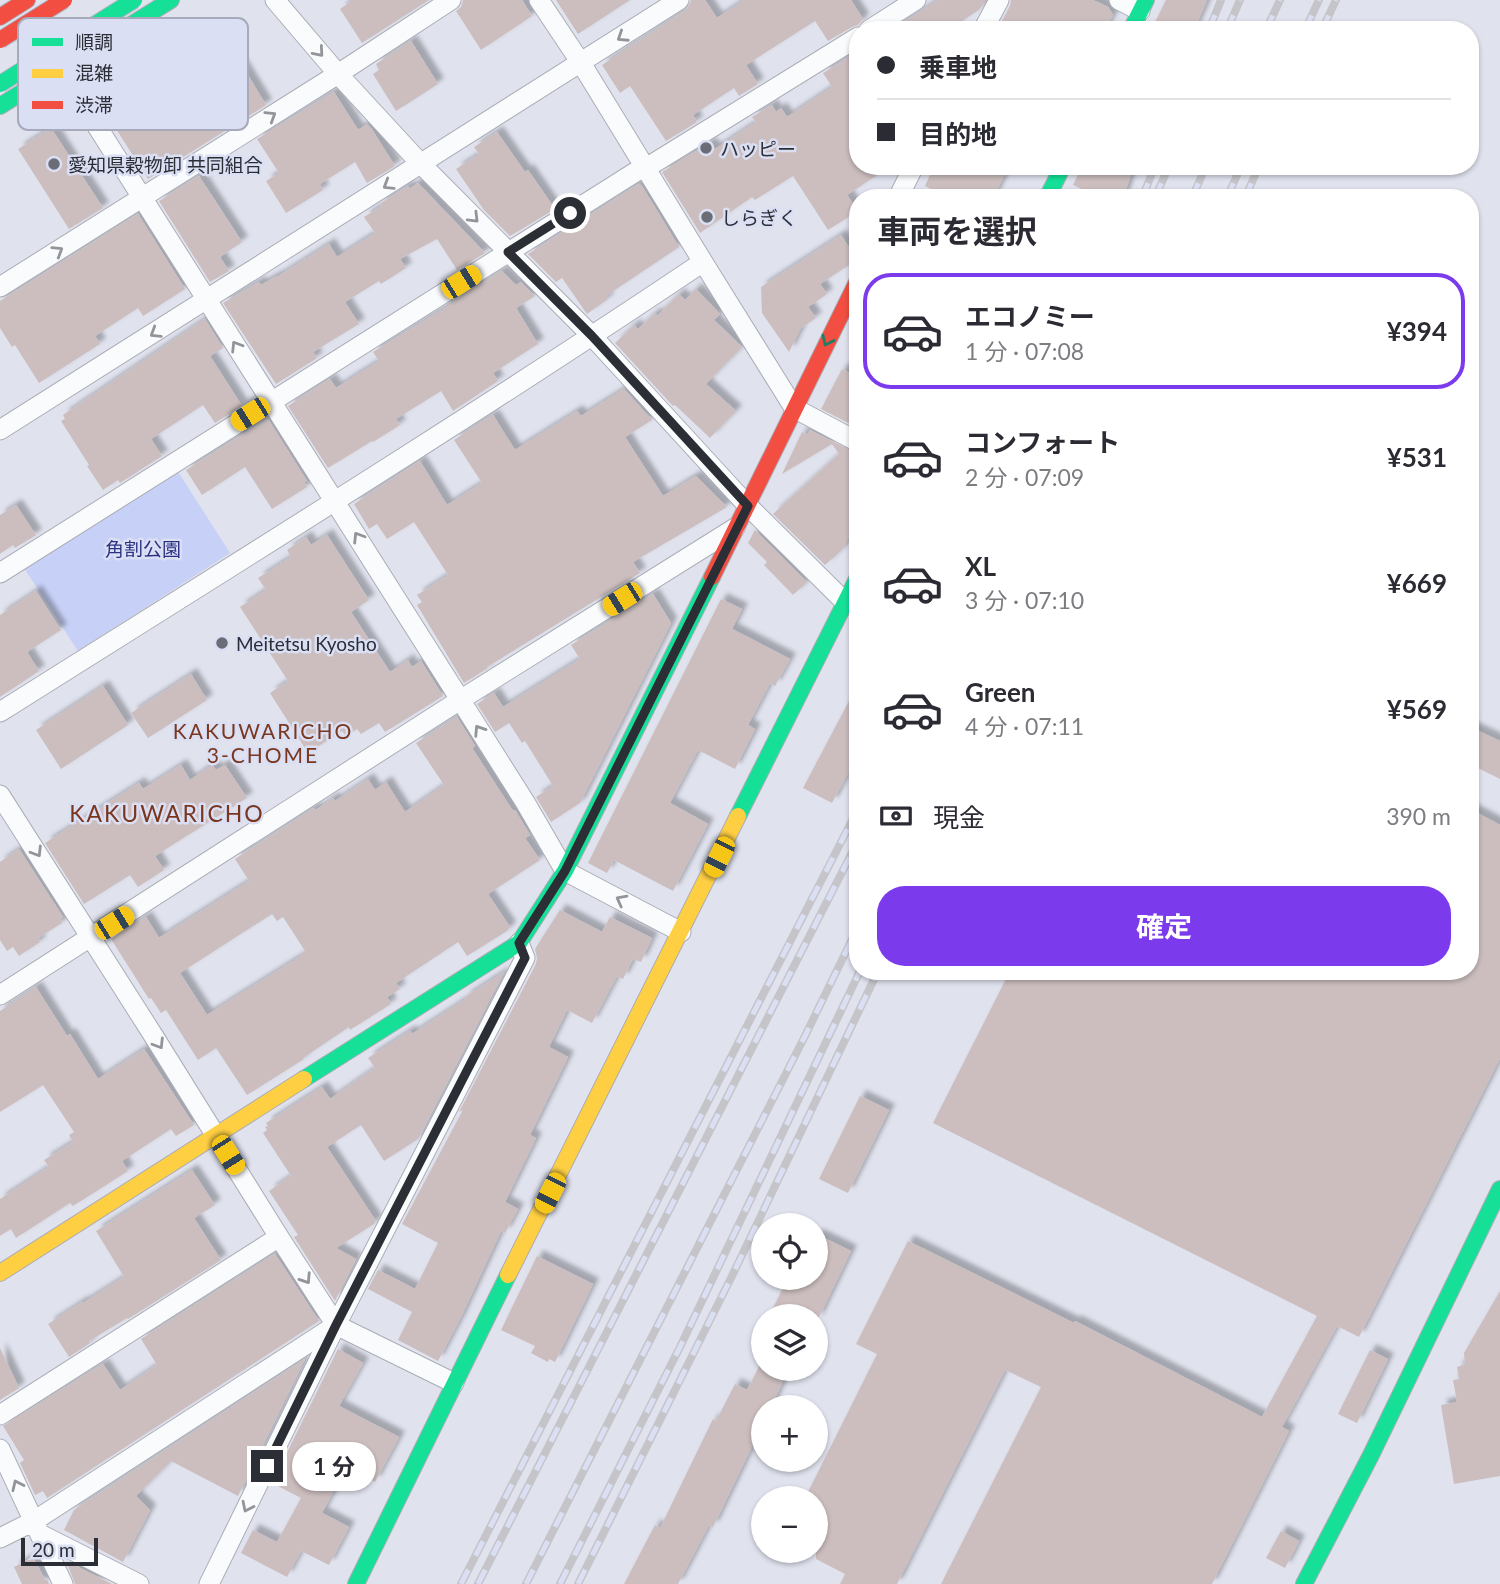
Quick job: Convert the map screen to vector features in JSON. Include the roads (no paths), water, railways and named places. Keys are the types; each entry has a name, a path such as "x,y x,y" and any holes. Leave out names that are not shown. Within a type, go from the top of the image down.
{"main road":[{"path":"35,18 64,0"},
{"path":"105,18 134,0"},
{"path":"141,18 171,0"},
{"path":"0,17 21,2"},
{"path":"0,40 18,29"},
{"path":"0,84 18,73"},
{"path":"0,106 18,94"},
{"path":"0,1273 519,943 565,871 849,298"},
{"path":"356,1584 849,594"},
{"path":"1304,1584 1371,1455 1500,1189"}],"street":[{"path":"275,0 338,74 421,164 592,336 748,506 845,602"},
{"path":"0,287 451,0"},
{"path":"539,0 581,63 794,408 849,437"},
{"path":"0,430 679,0"},
{"path":"883,21 916,0"},
{"path":"988,21 999,0"},
{"path":"1119,0 1143,6"},
{"path":"21,2 31,18"},
{"path":"0,573 508,252 849,43"},
{"path":"100,130 525,802 565,871 681,932"},
{"path":"0,712 335,501 703,262"},
{"path":"0,995 460,700 737,527"},
{"path":"0,795 336,1325 454,1383"},
{"path":"209,1584 336,1325 525,958 519,943"},
{"path":"0,1415 279,1237"},
{"path":"0,1538 37,1528 336,1325"},
{"path":"0,1448 63,1584"},
{"path":"37,1528 139,1584"}],"railway":[{"path":"1213,21 1221,0"},
{"path":"1231,21 1240,0"},
{"path":"1270,21 1280,0"},
{"path":"1309,21 1319,0"},
{"path":"1326,21 1336,0"},
{"path":"1146,189 1151,175"},
{"path":"1159,189 1165,175"},
{"path":"1196,189 1202,175"},
{"path":"1231,189 1237,175"},
{"path":"1249,189 1255,175"},
{"path":"461,1584 849,827"},
{"path":"478,1584 849,859"},
{"path":"526,1584 849,946"},
{"path":"560,1584 680,1347 856,980"},
{"path":"578,1584 732,1276 874,980"}],"place":[{"name":"ハッピー","path":"706,148"},
{"name":"愛知県穀物卸 共同組合","path":"54,164"},
{"name":"しらぎく","path":"707,217"},
{"name":"Meitetsu Kyosho","path":"222,643"}],"district":[{"name":"KAKUWARICHO 3-CHOME","path":"263,742"},
{"name":"KAKUWARICHO","path":"167,813"}],"park label":[{"name":"角割公園","path":"143,548"}]}
